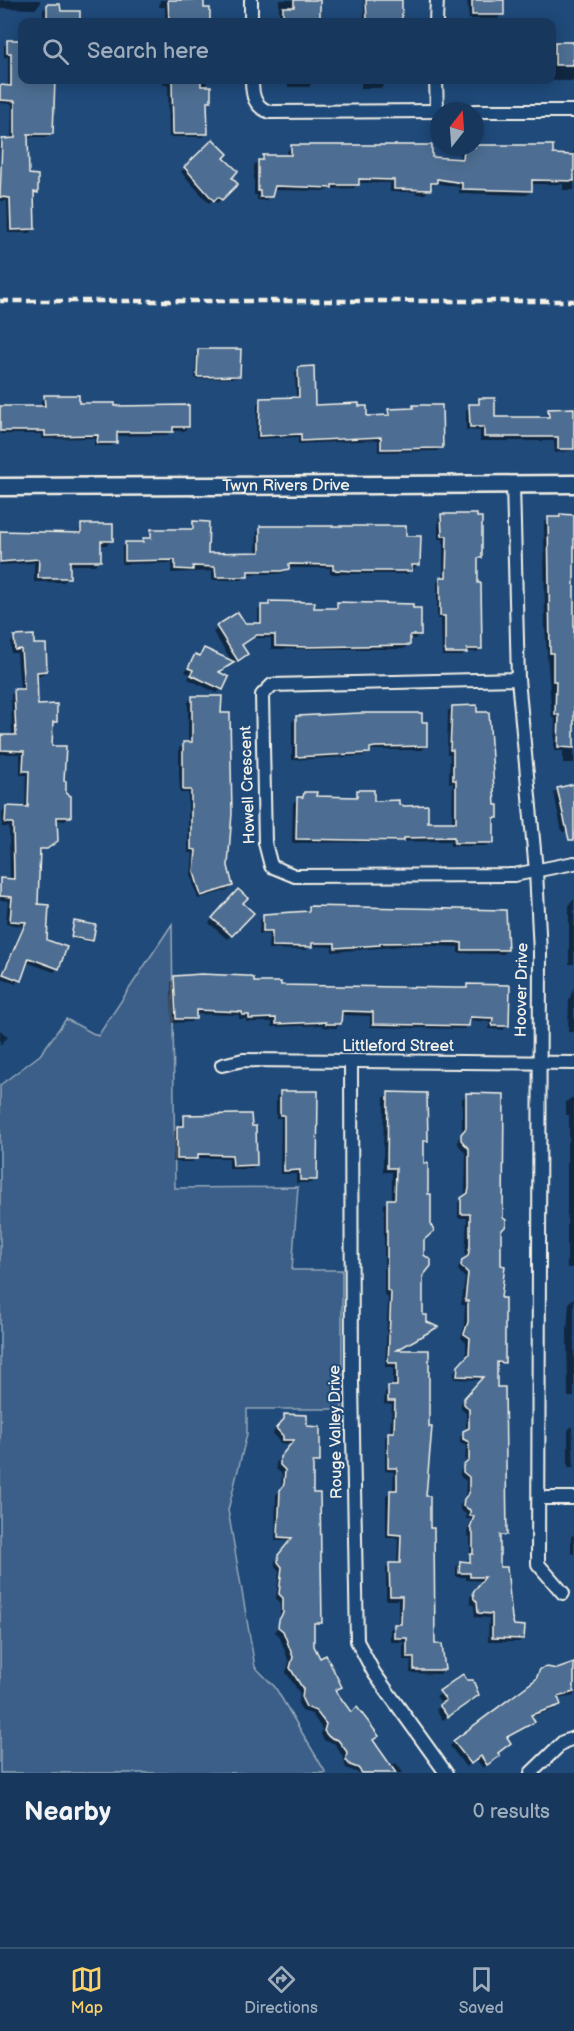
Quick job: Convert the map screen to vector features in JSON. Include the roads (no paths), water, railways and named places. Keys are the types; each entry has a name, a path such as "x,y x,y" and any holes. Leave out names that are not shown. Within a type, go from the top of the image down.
{"street":[{"path":"251,0 251,18"},
{"path":"436,18 437,0"},
{"path":"253,84 255,101 260,109 270,112 430,111"},
{"path":"436,84 437,102"},
{"path":"484,111 574,111"},
{"name":"Hoover Drive","path":"513,484 518,679 536,871 540,953 538,1564 563,1593"},
{"name":"Twyn Rivers Drive","path":"0,487 574,484"},
{"name":"Howell Crescent","path":"518,679 272,685 262,695 265,843 271,866 295,876 460,877 514,875 536,871"},
{"path":"536,871 574,863"},
{"name":"Littleford Street","path":"222,1065 243,1060 574,1063"},
{"name":"Rouge Valley Drive","path":"351,1062 352,1383 357,1641 374,1673 446,1773"},
{"path":"540,1498 574,1498"},
{"path":"531,1773 563,1742 574,1738"}],"railway":[{"path":"0,301 574,301"}]}
